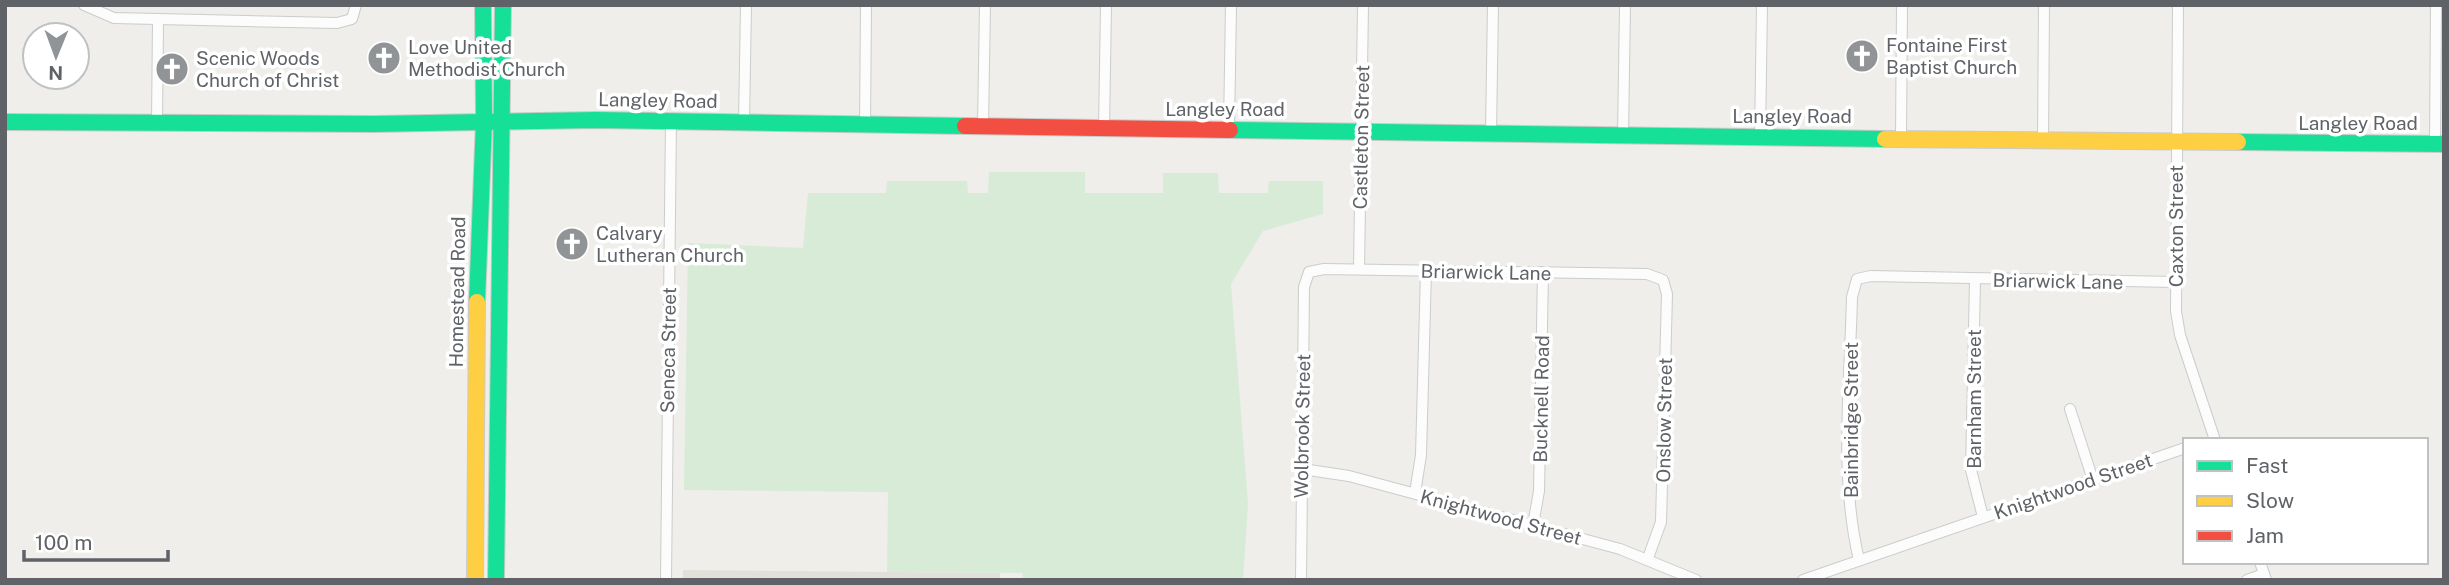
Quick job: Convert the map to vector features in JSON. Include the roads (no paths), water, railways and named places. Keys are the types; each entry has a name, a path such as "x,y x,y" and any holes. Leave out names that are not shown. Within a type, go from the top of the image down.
{"street":[{"path":"84,5 114,18 323,23 352,19 356,5"},
{"name":"Homestead Road","path":"475,580 477,285 484,120 483,5"},
{"path":"496,580 503,5"},
{"path":"744,122 746,5"},
{"path":"865,126 866,5"},
{"path":"983,126 985,5"},
{"path":"1104,129 1106,5"},
{"path":"1229,130 1231,5"},
{"name":"Castleton Street","path":"1359,269 1363,5"},
{"path":"1491,133 1493,5"},
{"path":"1623,136 1625,5"},
{"path":"1760,137 1762,5"},
{"path":"1901,138 1902,5"},
{"path":"2043,140 2044,5"},
{"name":"Caxton Street","path":"2178,5 2175,282 2180,335 2213,438"},
{"path":"2436,5 2439,144"},
{"path":"157,123 158,21"},
{"name":"Langley Road","path":"5,122 374,124 484,120 671,121 1623,136 2439,144"},
{"name":"Seneca Street","path":"666,580 671,121"},
{"name":"Briarwick Lane","path":"1308,272 1359,269 1647,274 1663,280"},
{"path":"1415,493 1421,455 1426,271"},
{"name":"Wolbrook Street","path":"1301,580 1304,287 1308,272"},
{"name":"Bucknell Road","path":"1533,525 1539,491 1544,272"},
{"name":"Briarwick Lane","path":"1857,279 1871,276 2175,282"},
{"name":"Bainbridge Street","path":"1857,279 1852,297 1849,488 1852,529 1859,560"},
{"name":"Onslow Street","path":"1648,558 1661,522 1667,294 1663,280"},
{"name":"Barnham Street","path":"1975,280 1971,470 1983,517"},
{"path":"477,285 499,283"},
{"path":"2070,409 2093,480"},
{"name":"Knightwood Street","path":"1802,580 2183,449"},
{"name":"Knightwood Street","path":"1302,469 1349,476 1533,525 1648,558 1696,580"},
{"path":"2247,580 2265,577"}],"place":[{"name":"Fontaine First Baptist Church","path":"1862,56"},
{"name":"Love United Methodist Church","path":"384,58"},
{"name":"Scenic Woods Church of Christ","path":"172,69"},
{"name":"Calvary Lutheran Church","path":"572,244"}]}
